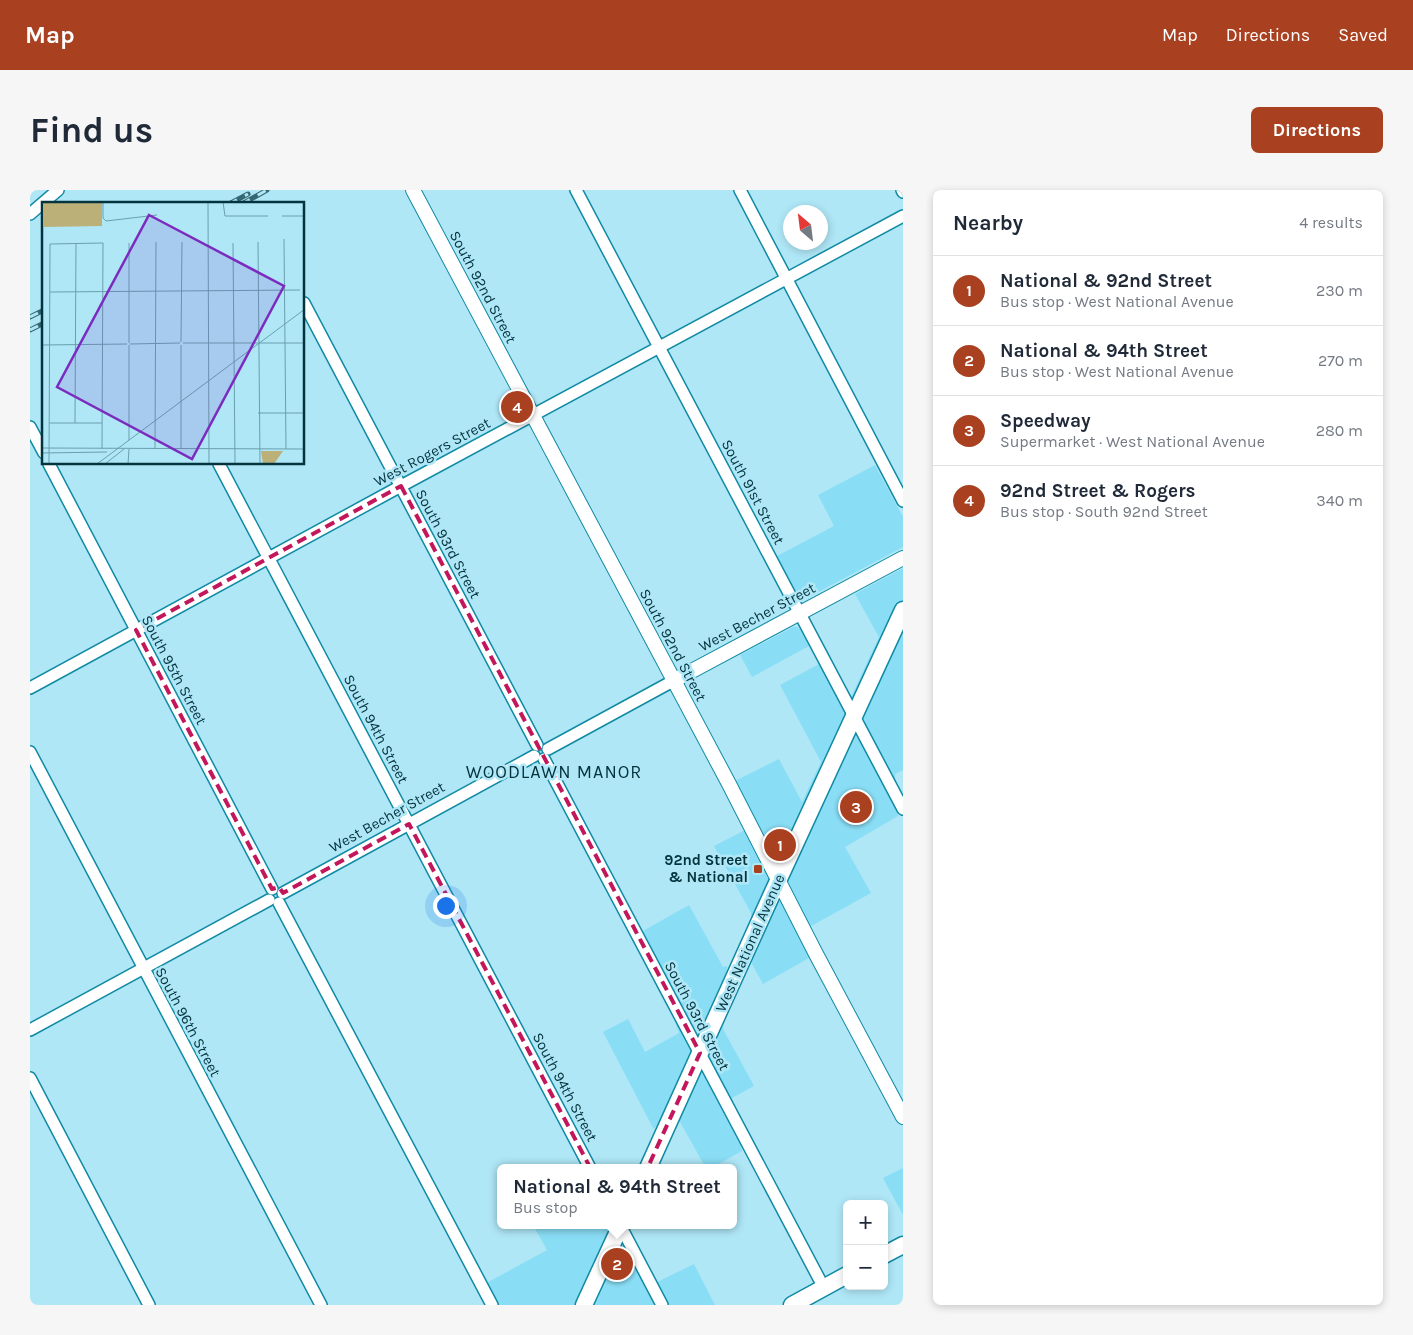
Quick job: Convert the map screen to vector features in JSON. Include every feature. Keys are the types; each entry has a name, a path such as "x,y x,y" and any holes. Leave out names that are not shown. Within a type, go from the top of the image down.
{"main road":[{"name":"West National Avenue","path":"650,1164 903,610"},
{"path":"584,1305 620,1229"},
{"path":"888,1253 903,1245"},
{"path":"792,1305 843,1278"}],"street":[{"path":"44,202 58,190"},
{"name":"South 92nd Street","path":"413,190 732,790 903,1117"},
{"name":"South 91st Street","path":"576,190 903,809"},
{"path":"740,190 903,501"},
{"path":"30,214 42,204"},
{"name":"West Rogers Street","path":"30,688 903,216"},
{"name":"South 93rd Street","path":"305,305 824,1288"},
{"path":"30,427 42,450"},
{"name":"South 95th Street","path":"50,465 492,1305"},
{"name":"South 94th Street","path":"220,465 588,1164"},
{"name":"West Becher Street","path":"30,1030 541,752 903,558"},
{"name":"South 96th Street","path":"30,752 321,1305"},
{"path":"30,1078 149,1305"},
{"path":"623,1229 662,1305"}],"highlighted area":[{"path":"401,486 700,1053 621,1226 409,824 283,893 279,887 272,889 136,630"}],"shaded area":[{"path":"875,465 903,517 903,547 807,598 801,598 798,596 777,556 834,526 818,495"},
{"path":"903,568 903,770 895,774 898,816 845,847 871,893 804,930 816,954 763,984 752,964 751,913 714,846 751,827 729,784 779,759 802,802 821,762 780,685 819,664 844,712 879,637 855,594"},
{"path":"793,627 800,629 809,646 752,677 740,655"},
{"path":"689,905 723,967 727,966 723,1029 754,1086 732,1098 742,1151 718,1164 704,1164 680,1122 653,1128 603,1032 628,1019 645,1052 679,1033 643,931"},
{"path":"903,1168 903,1215 883,1178"},
{"path":"535,1229 622,1229 651,1285 694,1264 715,1305 492,1305 481,1286 547,1250"}],"railway":[{"path":"246,202 267,190"},
{"path":"233,202 248,194"},
{"path":"30,317 42,311"},
{"path":"30,330 42,324"}],"place":[{"name":"92nd Street & Rogers","path":"517,407"},
{"name":"Speedway","path":"856,807"},
{"name":"National & 92nd Street","path":"780,845"},
{"name":"92nd Street & National","path":"758,869"},
{"name":"National & 94th Street","path":"617,1264"}],"district":[{"name":"WOODLAWN MANOR","path":"554,772"}]}
